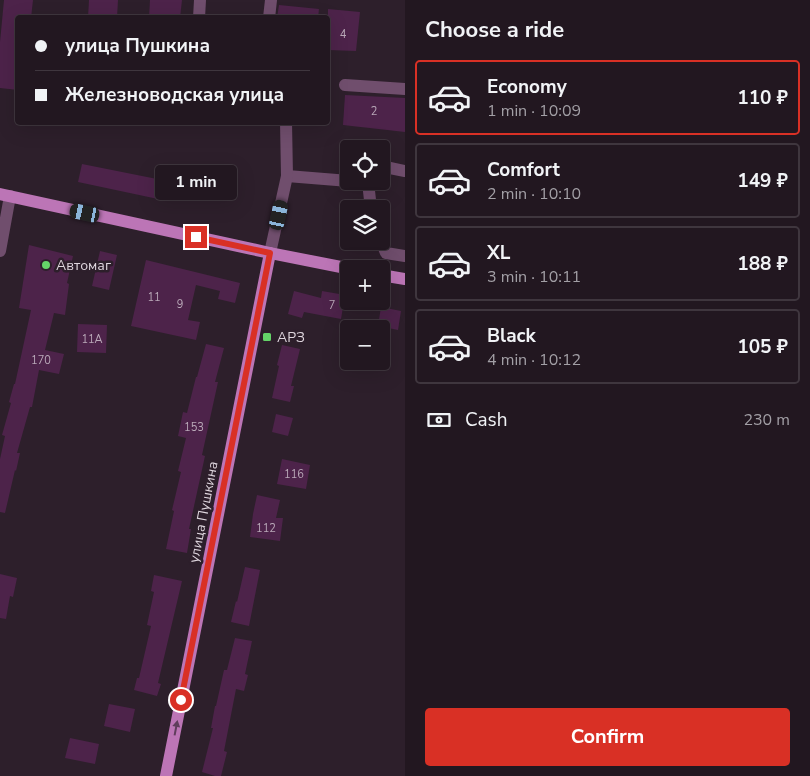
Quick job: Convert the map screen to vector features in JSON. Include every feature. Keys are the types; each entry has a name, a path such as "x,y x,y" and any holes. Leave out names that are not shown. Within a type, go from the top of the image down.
{"main road":[{"path":"5,195 340,267"},
{"name":"улица Пушкина","path":"166,776 270,253"},
{"path":"390,276 405,279"}],"street":[{"path":"199,15 200,0"},
{"path":"269,15 271,0"},
{"path":"345,85 405,90"},
{"path":"270,253 287,176 286,125"},
{"path":"390,168 405,171"},
{"path":"287,176 340,180"},
{"path":"0,251 5,195"},
{"path":"385,250 386,253 405,256"}],"building":[{"path":"4,0 33,0 31,15 15,15 15,90 0,88 0,42"},
{"path":"89,0 118,0 117,15 88,15"},
{"path":"150,0 182,0 180,15 149,15"},
{"path":"279,5 319,9 318,15 277,15"},
{"path":"328,9 360,12 356,51 330,50 330,15 328,15"},
{"path":"345,95 405,98 405,132 343,125"},
{"path":"82,164 162,180 158,199 78,182"},
{"path":"29,245 73,256 67,283 69,284 65,315 54,313 45,350 64,354 59,374 39,370 32,407 30,407 17,453 20,453 5,513 0,512 0,459 5,436 2,435 11,403 9,402 15,384 31,310 19,308"},
{"path":"100,251 117,255 109,290 92,286"},
{"path":"146,260 240,283 235,303 218,299 220,291 196,285 188,320 200,322 196,340 131,326"},
{"path":"294,291 321,298 322,291 340,294 340,310 342,310 341,319 304,312 302,318 288,314"},
{"path":"390,309 401,311 398,330 390,328 390,320 379,320 381,310"},
{"path":"78,324 107,325 106,353 77,352"},
{"path":"206,344 224,348 215,382 218,382 202,455 205,456 189,529 191,529 187,553 166,549 174,511 172,510 181,472 178,471 186,438 178,436 183,412 187,413"},
{"path":"282,345 300,349 291,386 294,386 290,402 272,398"},
{"path":"276,414 293,418 288,436 272,432"},
{"path":"282,459 310,465 306,489 277,484"},
{"path":"257,495 280,500 276,518 283,518 280,541 250,537"},
{"path":"245,567 260,570 249,626 231,622"},
{"path":"0,574 17,578 13,597 10,596 6,619 0,618"},
{"path":"154,575 182,581 158,683 161,684 157,696 134,690 137,678 139,678 151,626 147,625 154,592 151,591"},
{"path":"235,638 252,641 245,674 248,675 244,691 236,689 224,751 227,752 221,776 215,776 202,772 213,728 211,728 215,706 224,670 227,670"},
{"path":"109,704 135,709 130,732 104,726"},
{"path":"70,738 99,744 95,764 65,758"}],"place":[{"name":"Автомаг","path":"46,265"},
{"name":"АРЗ","path":"267,337"}],"route":[{"path":"181,700 270,253 196,237"}]}
